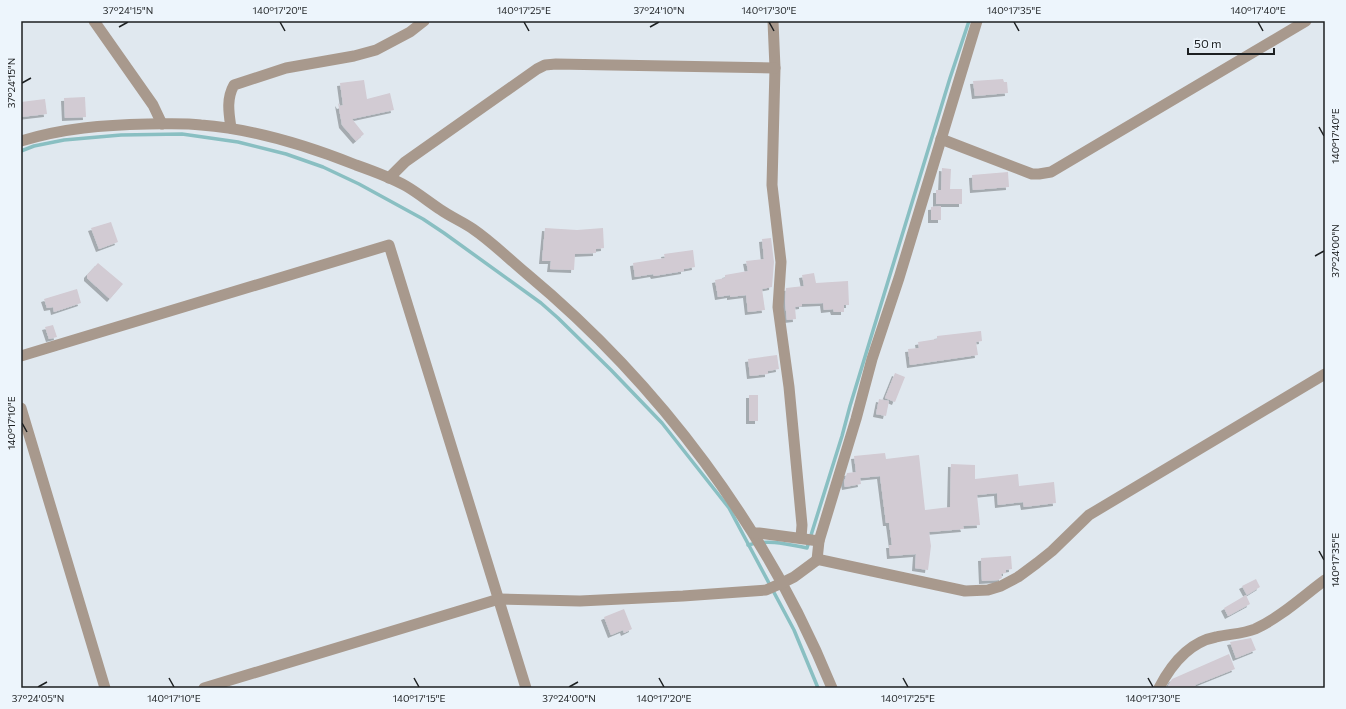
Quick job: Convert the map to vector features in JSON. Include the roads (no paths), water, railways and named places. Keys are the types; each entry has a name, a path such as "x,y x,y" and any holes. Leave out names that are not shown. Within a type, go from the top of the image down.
{"street":[{"path":"94,21 153,105 162,124"},
{"path":"231,128 228,108 234,85 286,68 354,56 376,50 410,32 424,21"},
{"path":"773,21 775,68 772,185 781,262 778,307 789,387 802,525 801,538"},
{"path":"817,560 820,541 872,359 899,278 977,21"},
{"path":"942,139 1032,174 1051,172 1306,21"},
{"path":"389,178 405,162 545,65 775,68"},
{"path":"21,142 67,130 94,126 162,124 201,125 254,132 303,144 407,186 442,211 474,230 547,291 602,342 660,406 721,484 754,533 779,584 822,663 832,688"},
{"path":"21,356 389,245 526,688"},
{"path":"204,688 499,599 580,601 766,590 779,584 817,560 827,560 837,564 965,590 988,590 1001,586 1018,577 1037,564 1089,515 1325,374"},
{"path":"21,408 105,688"},
{"path":"754,533 820,541"},
{"path":"1159,688 1170,670 1195,644 1214,637 1248,631 1262,625 1274,619 1325,580"}],"waterway":[{"path":"748,545 770,542 807,548 950,78 969,21"},
{"path":"21,151 34,146 64,140 121,135 182,134 238,142 286,154 323,167 359,184 423,219 444,233 541,303 611,370 662,423 729,508 794,630 818,688"}]}
